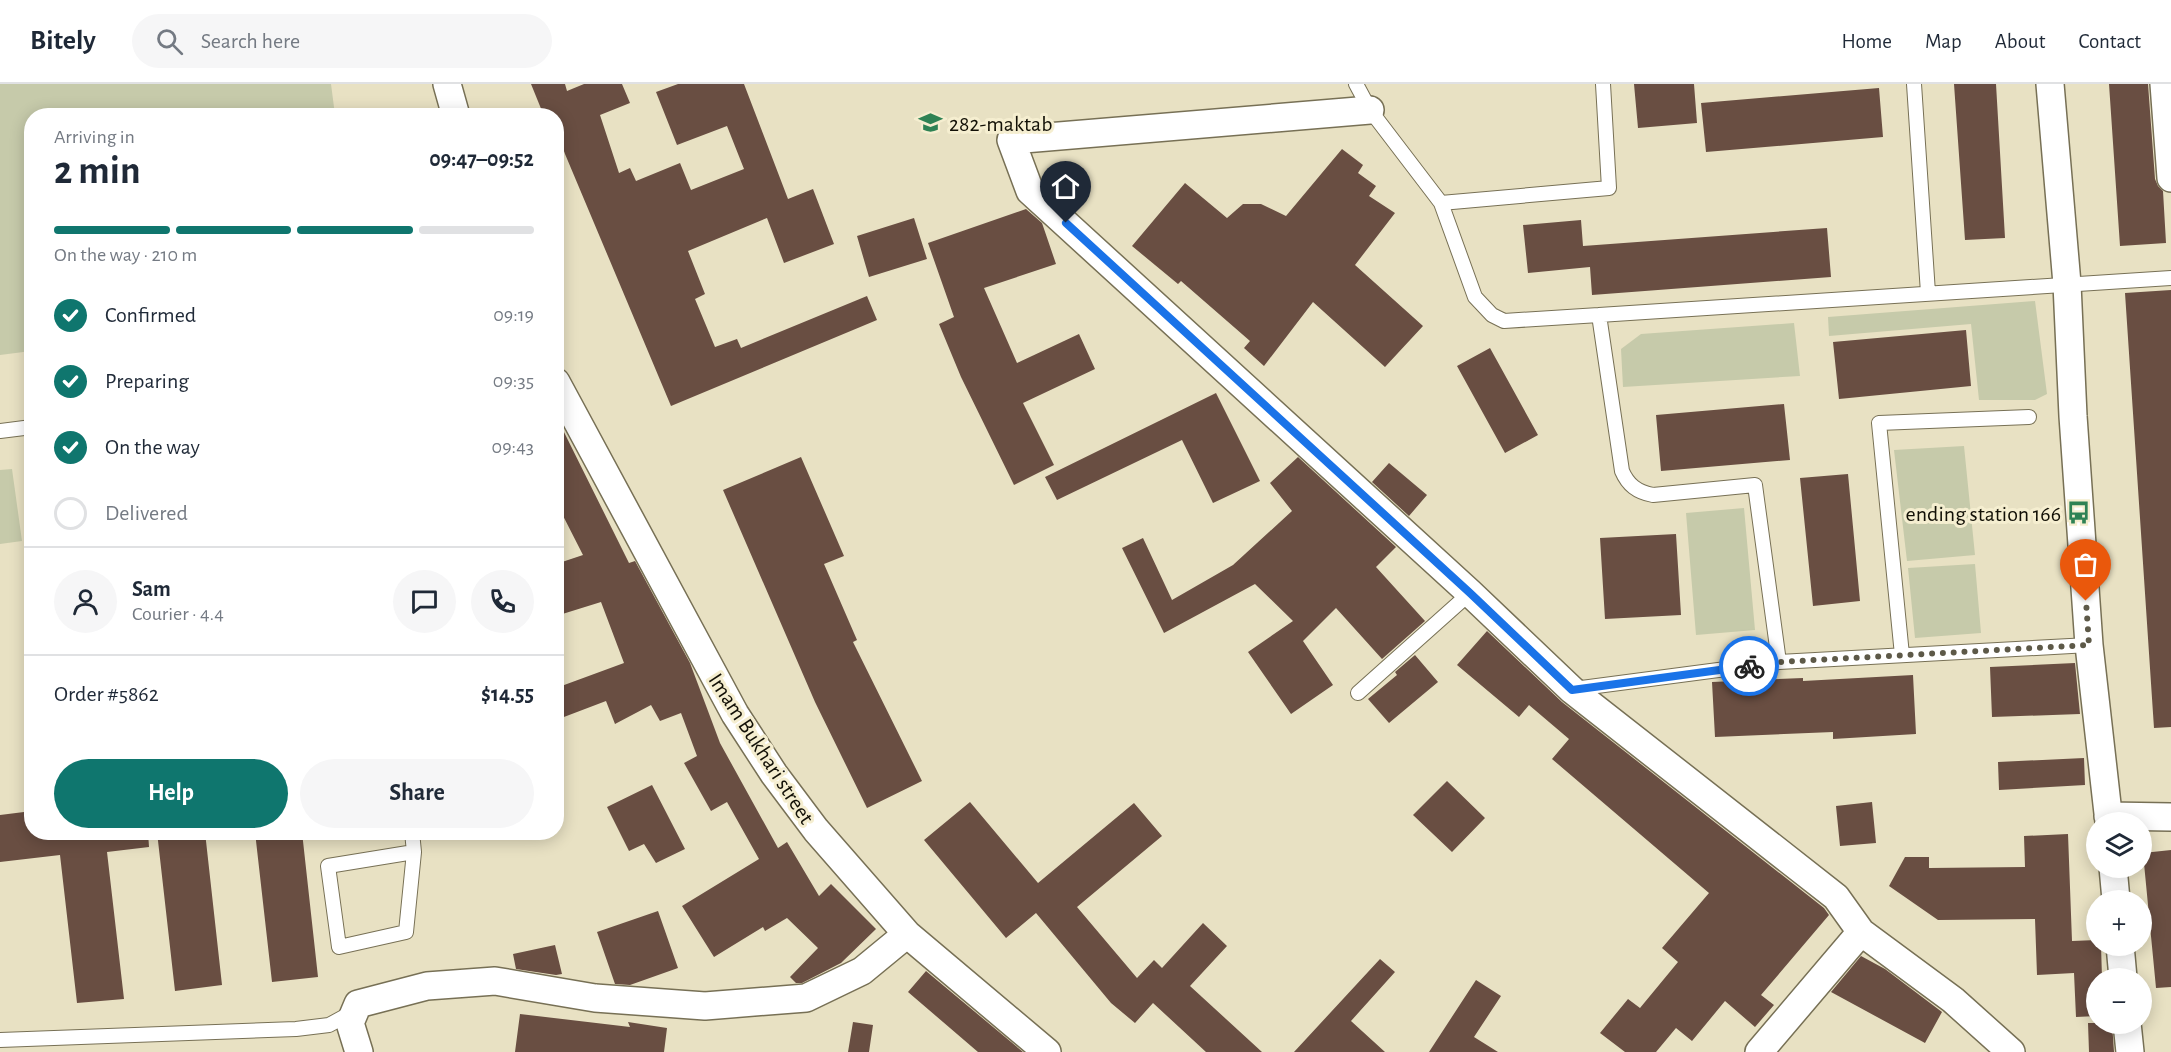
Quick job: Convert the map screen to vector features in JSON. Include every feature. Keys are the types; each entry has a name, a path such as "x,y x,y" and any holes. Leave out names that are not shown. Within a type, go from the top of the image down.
{"street":[{"path":"447,84 454,108"},
{"path":"2050,84 2067,284 2073,416 2089,645 2107,812"},
{"path":"2164,84 2171,178"},
{"path":"1370,110 1011,140 1030,191 1470,593 1572,690 1836,897 1861,932 1953,1000 2011,1052"},
{"name":"Imam Bukhari street","path":"564,397 735,714 774,774 816,830 907,934 1047,1052"},
{"path":"2152,818 2171,817"},
{"path":"1759,1052 1861,932"},
{"path":"359,1052 350,1023 358,1004 427,986 495,981 595,998 705,1006 806,998 862,971 907,934"},
{"path":"2128,1034 2130,1052"}],"lane":[{"path":"1356,84 1370,110 1441,203 1475,297 1492,315 1504,321 2171,278"},
{"path":"1441,203 1609,188 1603,84"},
{"path":"1914,84 1928,294"},
{"path":"1599,315 1622,471 1626,480 1643,493 1653,495 1755,485 1779,662"},
{"path":"1902,655 1880,423 2029,417"},
{"path":"0,431 24,428"},
{"path":"1358,693 1470,593"},
{"path":"1572,690 1779,662 2089,645"},
{"path":"413,840 414,852 406,932 339,947 328,866 414,852"},
{"path":"0,1040 297,1029 329,1025 356,1010"}],"green space":[{"path":"0,84 331,84 334,108 24,108 24,352 0,355"},
{"path":"2035,301 2047,394 2035,400 1979,400 1971,324 1829,336 1828,317"},
{"path":"1794,323 1800,376 1623,387 1621,349 1641,334"},
{"path":"1964,446 1975,555 1907,561 1894,450"},
{"path":"12,469 22,541 0,544 0,470"},
{"path":"1744,508 1755,630 1696,635 1686,513"},
{"path":"1975,564 1981,633 1915,638 1908,568"}],"building":[{"path":"531,84 565,84 567,91 584,84 622,84 630,103 600,115 619,173 630,168 636,181 680,163 691,190 744,169 727,126 677,145 656,92 678,84 744,84 788,199 813,189 834,244 784,263 767,218 688,251 705,294 695,299 715,347 737,339 741,348 867,296 877,320 671,406 565,154 564,108 541,108"},
{"path":"1634,84 1694,84 1697,123 1638,128"},
{"path":"1954,84 1996,84 2005,238 1965,240"},
{"path":"2109,84 2148,84 2155,179 2163,191 2166,243 2120,246"},
{"path":"1879,88 1883,137 1706,152 1701,103"},
{"path":"1342,149 1363,165 1358,173 1376,186 1369,196 1395,213 1355,265 1423,326 1385,367 1313,302 1264,366 1244,348 1250,341 1181,281 1178,284 1132,246 1185,183 1227,218 1243,204 1261,204 1286,216"},
{"path":"1026,209 1042,223 1056,264 984,288 1017,363 1079,334 1095,369 1023,403 1054,465 1014,485 961,377 939,324 954,317 928,243"},
{"path":"914,218 927,259 869,277 857,236"},
{"path":"1581,220 1583,246 1827,228 1831,277 1592,295 1590,267 1528,273 1523,225"},
{"path":"2171,290 2171,727 2154,728 2125,293"},
{"path":"1966,330 1971,386 1839,399 1833,342"},
{"path":"1490,348 1538,435 1505,453 1457,366"},
{"path":"1216,393 1260,481 1213,503 1182,440 1057,500 1045,477"},
{"path":"1784,404 1790,460 1661,471 1656,415"},
{"path":"564,432 629,563 635,561 690,663 720,743 778,848 787,842 819,896 831,884 876,929 841,963 802,983 796,983 790,977 818,948 787,918 765,931 763,927 714,957 682,906 759,859 727,802 711,811 684,763 697,756 681,713 660,721 651,705 615,724 606,701 564,717 564,685 624,663 601,602 564,614 564,561 583,555 564,518"},
{"path":"801,457 844,556 824,564 857,640 853,642 922,781 867,808 815,702 723,490"},
{"path":"1298,457 1396,547 1376,567 1425,621 1382,659 1336,608 1303,641 1333,685 1291,714 1248,652 1293,621 1255,584 1164,633 1122,548 1143,538 1172,600 1233,565 1292,511 1270,483"},
{"path":"1389,463 1427,495 1409,516 1372,482"},
{"path":"1848,474 1860,601 1813,606 1800,478"},
{"path":"1676,534 1681,615 1605,619 1600,538"},
{"path":"1487,631 1562,702 1824,908 1829,915 1761,995 1774,1005 1755,1027 1725,1001 1692,1041 1676,1028 1656,1052 1625,1052 1600,1033 1628,999 1640,1008 1678,962 1662,948 1709,893 1552,759 1569,739 1529,705 1519,717 1457,665"},
{"path":"1415,655 1438,682 1389,723 1368,699 1397,675 1395,672"},
{"path":"2075,663 2080,714 1992,717 1990,667"},
{"path":"1913,675 1916,734 1833,739 1833,732 1715,737 1712,682 1803,678 1803,681"},
{"path":"2084,758 2085,785 1999,790 1998,762"},
{"path":"1447,781 1485,818 1452,852 1413,815"},
{"path":"652,785 685,849 656,863 644,844 629,851 607,807"},
{"path":"970,802 1038,883 1134,803 1162,836 1077,907 1137,978 1154,960 1162,968 1203,923 1227,946 1190,986 1262,1052 1206,1052 1153,1003 1135,1023 1111,1003 1036,913 1006,938 924,840"},
{"path":"1872,802 1876,843 1840,846 1836,806"},
{"path":"24,812 24,840 149,840 149,847 107,852 124,999 77,1003 60,855 0,862 0,815"},
{"path":"2068,834 2072,941 2086,940 2086,956 2101,956 2102,968 2086,968 2086,1017 2076,1017 2074,973 2037,975 2035,919 1938,920 1889,886 1905,857 1929,857 1929,868 2025,867 2024,836"},
{"path":"158,840 206,840 222,985 175,991"},
{"path":"256,840 303,840 318,977 272,982"},
{"path":"2171,850 2171,987 2156,988 2152,946 2152,890 2147,890 2145,878 2152,878 2152,852"},
{"path":"658,911 678,968 630,985 615,984 597,932"},
{"path":"555,945 562,974 516,969 513,954"},
{"path":"1861,956 1885,969 1942,1012 1925,1043 1831,992"},
{"path":"1380,959 1395,972 1351,1021 1385,1052 1294,1052"},
{"path":"926,971 1023,1052 978,1052 908,992"},
{"path":"1476,980 1501,996 1474,1037 1498,1052 1429,1052"},
{"path":"520,1014 630,1027 628,1022 667,1028 664,1052 515,1052"},
{"path":"853,1022 873,1025 869,1052 848,1052"},
{"path":"2088,1034 2113,1034 2114,1052 2089,1052"}],"way so far":[{"path":"1749,666 1779,662 2089,645 2086,601"}],"place":[{"name":"282-maktab","path":"931,123"},
{"name":"ending station 166","path":"2079,513"}],"route":[{"path":"1066,223 1470,593 1572,690 1749,666"}]}
